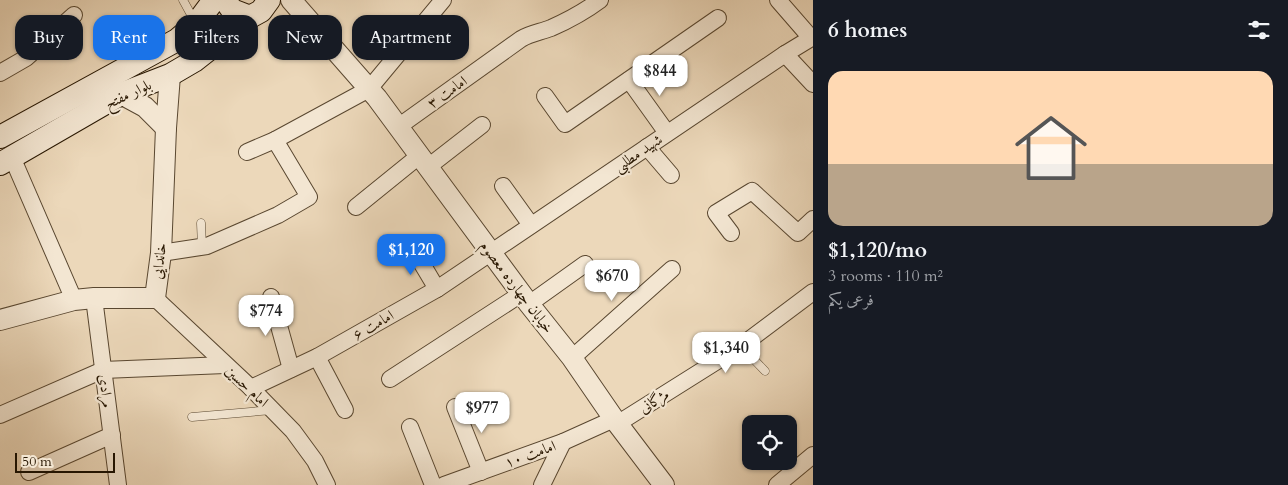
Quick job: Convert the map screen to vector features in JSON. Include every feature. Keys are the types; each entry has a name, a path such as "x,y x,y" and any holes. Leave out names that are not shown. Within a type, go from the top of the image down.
{"main road":[{"name":"بلوار مفتح","path":"203,15 214,0"},
{"path":"225,0 232,10 245,15"},
{"name":"بلوار مفتح","path":"254,15 261,11 269,0"},
{"name":"بلوار مفتح","path":"0,136 175,41"},
{"name":"بلوار مفتح","path":"6,161 121,94 170,75 196,60"}],"street":[{"name":"خیابان چهارده معصوم","path":"291,0 369,89 525,299 572,358 615,422 664,485"},
{"path":"247,152 275,140 369,89 443,0"},
{"name":"امامت ۳","path":"398,127 521,39 582,14 600,0"},
{"path":"778,0 812,38"},
{"path":"545,96 566,124 718,18"},
{"name":"شهید مطلبی","path":"491,253 647,146 812,38"},
{"path":"785,54 813,84"},
{"path":"0,73 23,60"},
{"name":"خاندایی","path":"0,320 74,300 154,298 162,253 166,128 170,75"},
{"path":"629,80 667,133"},
{"path":"121,94 145,107 166,128"},
{"path":"356,207 482,125"},
{"path":"162,253 207,246 278,215 309,197 275,140"},
{"path":"647,146 671,175"},
{"path":"6,161 74,300"},
{"path":"503,186 531,225"},
{"path":"732,233 716,214 752,191 798,233 813,219"},
{"path":"412,247 437,288"},
{"name":"امامت ۶","path":"251,388 317,357 437,288 491,253"},
{"path":"390,379 585,264"},
{"path":"572,358 672,269"},
{"name":"مژگانی","path":"615,422 741,346 813,292"},
{"path":"271,297 291,370"},
{"name":"مرادی","path":"94,298 118,485"},
{"name":"امام حسین","path":"154,298 251,388 293,431 314,461 327,485"},
{"path":"317,357 345,410"},
{"path":"0,415 103,370 225,365"},
{"path":"455,407 481,472"},
{"name":"امامت ۱۰","path":"444,485 615,422"},
{"path":"410,427 433,485"},
{"path":"29,472 112,435"},
{"path":"542,485 563,442"},
{"path":"777,485 813,455"}],"lane":[{"path":"184,0 192,15"},
{"path":"201,223 202,247"},
{"path":"741,346 765,372"},
{"path":"192,418 273,410"}]}
